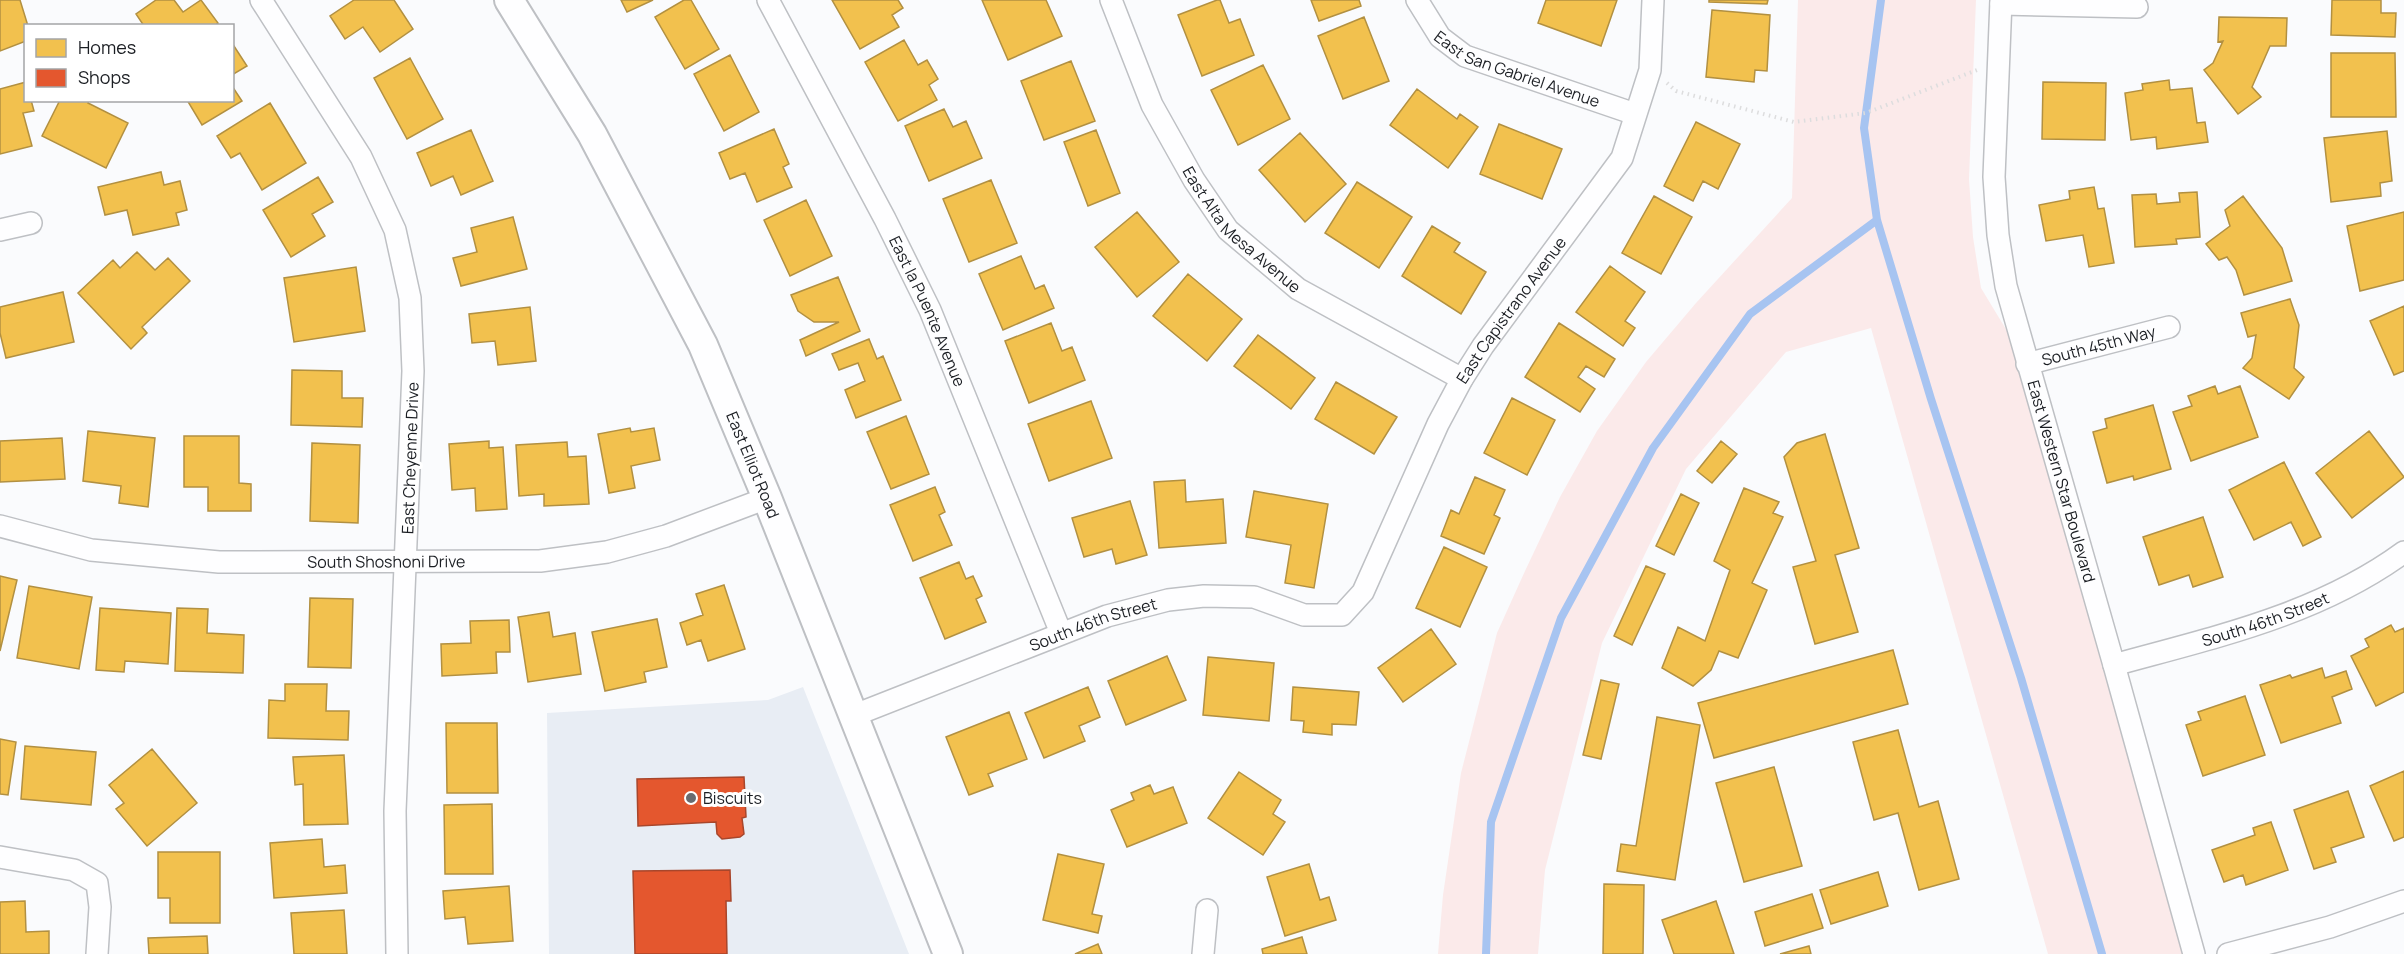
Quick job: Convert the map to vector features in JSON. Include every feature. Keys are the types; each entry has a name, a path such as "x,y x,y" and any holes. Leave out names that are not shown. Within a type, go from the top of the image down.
{"main road":[{"name":"East Elliot Road","path":"509,0 592,134 703,345 855,715 948,954"}],"street":[{"name":"East Cheyenne Drive","path":"261,0 361,157 395,230 410,298 413,371 395,811 398,954"},
{"name":"East la Puente Avenue","path":"768,0 885,219 930,310 1061,633"},
{"name":"East Alta Mesa Avenue","path":"1111,0 1152,105 1194,180 1228,230 1298,289 1462,380"},
{"name":"East San Gabriel Avenue","path":"1417,0 1440,37 1465,56 1635,114"},
{"name":"East Capistrano Avenue","path":"1342,615 1362,592 1438,424 1462,380 1483,346 1622,158 1650,70 1653,0"},
{"path":"2001,2 2137,7"},
{"name":"East Western Star Boulevard","path":"2001,2 1994,177 1998,235 2006,286 2194,954"},
{"path":"0,230 31,223"},
{"name":"South 45th Way","path":"2027,364 2169,327"},
{"name":"South Shoshoni Drive","path":"0,526 91,550 219,562 540,561 607,552 666,536 767,498"},
{"name":"South 46th Street","path":"2114,665 2268,622 2332,596 2381,569 2404,552"},
{"name":"South 46th Street","path":"855,715 1107,616 1168,600 1204,596 1254,597 1304,615 1342,615"},
{"path":"0,858 74,870 97,883 100,906 97,954"},
{"path":"2228,954 2330,927 2404,901"},
{"path":"1203,954 1207,910"}],"path":[{"path":"1650,70 1676,90 1794,122 1866,113 1999,61"}],"shaded area":[{"path":"1798,0 1976,0 1969,179 1973,237 1981,288 2027,364 2194,954 2048,954 1871,328 1786,352 1686,469 1602,643 1545,870 1538,954 1438,954 1443,895 1461,773 1497,633 1525,571 1560,497 1597,431 1646,362 1696,303 1792,198"},
{"path":"803,687 909,954 549,954 547,713 768,700"}],"building: Homes":[{"path":"0,0 20,0 27,24 24,24 24,42 0,51"},
{"path":"156,0 174,0 183,12 201,0 218,23 143,24 136,14"},
{"path":"354,0 394,0 413,29 380,52 363,27 345,39 330,16"},
{"path":"621,0 653,0 627,12"},
{"path":"684,0 691,0 719,49 685,69 655,17"},
{"path":"832,0 898,0 903,8 892,15 899,27 860,49"},
{"path":"982,0 1046,0 1062,36 1008,60"},
{"path":"1220,0 1229,23 1240,19 1254,55 1202,76 1178,15"},
{"path":"1311,0 1359,0 1361,6 1319,21"},
{"path":"1546,0 1617,0 1601,46 1538,23"},
{"path":"1709,0 1768,0 1767,4 1709,2"},
{"path":"2332,0 2381,0 2381,13 2396,13 2395,37 2331,35"},
{"path":"1712,10 1770,15 1767,71 1755,70 1754,82 1706,77"},
{"path":"1364,17 1389,81 1343,99 1318,36"},
{"path":"2219,17 2287,18 2286,46 2270,46 2252,87 2261,97 2238,114 2204,70 2213,63 2223,41 2218,42"},
{"path":"904,40 918,65 927,60 938,79 929,85 937,100 898,121 865,62"},
{"path":"234,46 247,66 234,74"},
{"path":"2331,53 2395,53 2396,117 2331,117"},
{"path":"730,55 759,112 724,131 694,74"},
{"path":"410,58 443,119 407,139 374,78"},
{"path":"1071,61 1095,121 1044,140 1021,81"},
{"path":"1263,65 1290,119 1238,145 1211,90"},
{"path":"2169,80 2170,90 2192,88 2197,123 2205,122 2208,142 2157,149 2156,137 2131,140 2125,93 2143,90 2142,84"},
{"path":"2043,82 2106,83 2105,140 2042,139"},
{"path":"24,83 24,102 32,102 34,111 23,113 32,146 0,154 0,89"},
{"path":"234,89 242,101 202,125 188,102 234,102"},
{"path":"1417,89 1457,119 1460,114 1478,127 1448,168 1390,125"},
{"path":"59,102 88,102 128,123 106,168 42,136"},
{"path":"270,103 306,163 262,190 240,153 231,158 217,136"},
{"path":"944,109 953,127 966,121 982,158 929,181 905,126"},
{"path":"1696,122 1740,144 1718,189 1703,181 1693,201 1664,186"},
{"path":"1499,124 1562,149 1542,199 1480,174"},
{"path":"774,129 789,164 783,167 792,187 757,202 745,173 730,179 719,153"},
{"path":"471,130 493,181 461,195 453,176 431,186 417,153"},
{"path":"1096,130 1120,193 1088,206 1064,142"},
{"path":"2387,131 2392,181 2380,183 2381,196 2331,202 2324,138"},
{"path":"1300,133 1346,184 1305,222 1259,170"},
{"path":"161,172 164,185 180,181 187,210 176,213 179,225 133,235 127,210 105,215 98,187"},
{"path":"318,177 333,202 312,214 325,236 291,257 263,210"},
{"path":"991,180 1017,243 969,262 943,199"},
{"path":"1357,182 1412,217 1379,268 1325,233"},
{"path":"2094,187 2098,209 2104,208 2114,263 2089,267 2083,235 2046,241 2039,205 2070,199 2069,191"},
{"path":"2197,192 2200,237 2176,239 2177,244 2135,247 2132,195 2156,194 2157,204 2180,202 2179,193"},
{"path":"1654,196 1692,217 1661,274 1622,253"},
{"path":"2243,196 2282,248 2292,281 2244,295 2236,270 2227,257 2219,260 2206,244 2230,226 2225,210"},
{"path":"806,200 832,256 790,276 764,220"},
{"path":"1137,212 1179,262 1137,297 1095,247"},
{"path":"2404,212 2404,280 2360,291 2347,226"},
{"path":"513,217 527,269 461,286 453,258 477,252 471,228"},
{"path":"1432,226 1460,243 1454,252 1486,272 1461,314 1402,276"},
{"path":"137,252 155,270 168,258 190,281 142,327 147,333 131,349 78,293 113,260 120,268"},
{"path":"1021,256 1035,289 1044,285 1054,308 1003,330 979,274"},
{"path":"1610,266 1645,292 1625,321 1635,328 1623,346 1576,312"},
{"path":"356,267 365,331 294,342 284,278"},
{"path":"1188,274 1242,319 1207,361 1153,316"},
{"path":"838,277 860,331 806,356 800,340 839,322 814,322 798,311 791,295"},
{"path":"63,292 74,342 6,358 0,333 0,307"},
{"path":"2290,299 2299,325 2294,368 2304,377 2289,399 2243,368 2252,358 2256,335 2248,337 2241,313"},
{"path":"2404,306 2404,371 2394,375 2370,321"},
{"path":"530,307 536,361 498,365 495,341 472,343 469,314"},
{"path":"1051,323 1062,351 1072,347 1085,380 1029,403 1005,341"},
{"path":"1559,323 1615,359 1604,377 1586,366 1578,377 1595,389 1580,412 1525,377"},
{"path":"1258,335 1315,378 1291,409 1234,366"},
{"path":"869,339 877,359 883,356 901,400 856,418 845,390 865,381 858,363 839,370 832,354"},
{"path":"292,370 342,371 342,398 363,398 362,427 291,425"},
{"path":"1336,382 1397,417 1374,454 1315,419"},
{"path":"2215,386 2218,394 2240,386 2258,437 2191,461 2173,412 2192,406 2188,396"},
{"path":"1512,398 1555,420 1527,475 1484,453"},
{"path":"1091,401 1112,458 1049,481 1028,424"},
{"path":"2153,405 2171,469 2134,480 2133,476 2107,483 2093,432 2107,428 2105,419"},
{"path":"906,416 929,474 891,489 867,432"},
{"path":"630,428 631,432 654,428 660,460 631,466 635,488 609,493 598,434"},
{"path":"88,431 155,438 148,507 119,503 121,486 83,481"},
{"path":"2369,431 2404,477 2352,518 2316,473"},
{"path":"1825,434 1859,548 1835,555 1858,632 1815,644 1793,567 1816,561 1784,457 1797,443"},
{"path":"184,436 239,436 239,483 251,484 251,511 208,511 208,487 184,487"},
{"path":"62,438 65,479 0,482 0,441"},
{"path":"489,441 489,448 503,447 507,509 476,511 475,488 452,490 449,444"},
{"path":"1721,441 1737,454 1712,483 1697,471"},
{"path":"567,442 568,457 586,456 589,504 544,506 544,494 519,496 516,445"},
{"path":"312,443 360,445 358,523 310,521"},
{"path":"2284,462 2321,537 2303,546 2291,522 2254,540 2229,490"},
{"path":"1475,477 1505,490 1494,515 1500,518 1484,554 1441,536 1451,510 1459,514"},
{"path":"1185,480 1186,502 1223,499 1226,543 1159,548 1154,482"},
{"path":"935,487 945,512 939,515 952,545 913,561 890,505"},
{"path":"1744,488 1779,502 1773,513 1783,517 1752,583 1767,590 1738,658 1719,651 1711,670 1693,686 1662,668 1678,627 1705,641 1730,570 1714,561"},
{"path":"1254,491 1328,504 1314,588 1285,583 1291,545 1246,537"},
{"path":"1681,494 1699,503 1674,555 1656,546"},
{"path":"1130,501 1147,555 1116,564 1112,549 1084,557 1072,518"},
{"path":"2203,517 2223,577 2193,587 2189,575 2159,585 2143,537"},
{"path":"1444,547 1487,567 1460,627 1416,608"},
{"path":"959,562 966,579 973,576 982,596 976,599 986,622 945,639 920,578"},
{"path":"1646,566 1665,574 1632,645 1614,636"},
{"path":"0,576 17,580 0,651"},
{"path":"724,585 745,649 708,661 701,640 687,645 680,623 703,615 696,594"},
{"path":"29,586 92,597 79,669 17,658"},
{"path":"310,598 353,599 351,668 308,667"},
{"path":"100,608 171,613 168,664 125,661 124,672 96,670"},
{"path":"177,608 208,609 207,633 244,635 243,673 175,671"},
{"path":"549,612 553,637 575,633 581,674 528,682 518,617"},
{"path":"657,619 667,667 644,672 646,682 605,691 592,632"},
{"path":"509,620 510,652 496,652 497,673 442,676 441,644 471,643 470,621"},
{"path":"2391,625 2395,632 2404,628 2404,692 2376,706 2351,656 2369,647 2365,639"},
{"path":"1431,629 1456,664 1403,702 1378,668"},
{"path":"1893,650 1908,704 1714,758 1698,703"},
{"path":"1167,656 1186,700 1126,725 1108,681"},
{"path":"1208,657 1274,663 1269,721 1203,715"},
{"path":"2322,668 2325,678 2346,671 2352,689 2332,697 2341,723 2281,743 2260,685"},
{"path":"1601,680 1619,684 1601,759 1583,755"},
{"path":"285,684 327,684 326,711 349,711 348,740 268,738 269,700 285,701"},
{"path":"1088,687 1100,717 1079,726 1085,741 1044,758 1025,713"},
{"path":"1293,687 1359,692 1356,725 1332,724 1332,735 1303,732 1304,721 1291,720"},
{"path":"2245,696 2265,755 2203,776 2186,725 2201,720 2198,712"},
{"path":"1009,712 1027,759 988,774 993,786 969,795 946,737"},
{"path":"1657,717 1700,725 1675,880 1617,871 1621,844 1636,846"},
{"path":"446,723 497,723 498,793 447,793"},
{"path":"1898,730 1919,807 1938,801 1959,879 1919,890 1898,813 1874,820 1853,742"},
{"path":"0,739 16,742 8,795 0,794"},
{"path":"25,746 96,752 91,805 21,799"},
{"path":"152,749 197,803 147,846 116,809 124,803 109,785"},
{"path":"344,755 348,824 304,825 303,784 295,785 293,757"},
{"path":"1774,767 1802,866 1744,882 1716,783"},
{"path":"2404,771 2404,837 2394,841 2370,786"},
{"path":"1239,772 1281,800 1273,814 1285,822 1263,855 1208,818"},
{"path":"1150,785 1154,794 1173,787 1187,823 1127,847 1111,810 1134,800 1131,793"},
{"path":"2348,791 2364,837 2331,848 2336,862 2314,869 2294,810"},
{"path":"492,804 493,874 445,874 444,805"},
{"path":"2271,822 2288,870 2246,885 2243,875 2224,882 2212,850 2255,835 2253,828"},
{"path":"322,839 324,867 345,865 347,893 274,898 270,843"},
{"path":"158,852 220,852 220,923 170,923 170,898 158,898"},
{"path":"1058,854 1104,864 1092,914 1102,916 1098,933 1043,920"},
{"path":"1309,864 1320,900 1329,897 1336,920 1285,936 1267,877"},
{"path":"1878,872 1888,906 1831,924 1820,890"},
{"path":"1604,884 1644,885 1643,954 1603,954"},
{"path":"509,886 513,941 468,944 465,917 445,919 443,891"},
{"path":"1812,894 1823,928 1765,946 1755,912"},
{"path":"25,901 26,932 49,931 49,954 0,954 0,902"},
{"path":"1716,901 1734,954 1674,954 1662,920"},
{"path":"344,910 347,954 294,954 291,913"},
{"path":"207,936 208,954 149,954 148,938"},
{"path":"1302,937 1307,954 1263,954 1262,949"},
{"path":"1098,944 1102,954 1075,954"},
{"path":"1809,946 1811,954 1780,954"}],"building: Shops":[{"name":"Biscuits","path":"744,777 746,817 742,818 744,834 740,837 722,839 717,834 716,822 638,826 637,779"},
{"path":"730,870 731,901 726,901 727,954 635,954 633,871"}],"waterway":[{"path":"1881,0 1864,128 1877,220 1931,399 2021,678 2102,954"},
{"path":"1486,954 1491,822 1561,618 1653,448 1750,314 1877,220"}],"place":[{"name":"Biscuits","path":"691,798"}]}
